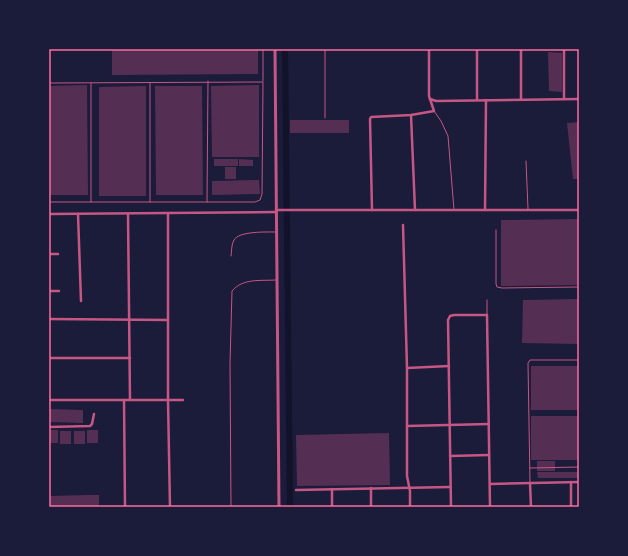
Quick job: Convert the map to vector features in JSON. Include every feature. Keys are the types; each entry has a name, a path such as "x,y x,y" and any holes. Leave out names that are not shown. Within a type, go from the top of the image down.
{"street":[{"path":"275,49 279,507"},
{"path":"372,210 370,119 434,111 429,96 429,49"},
{"path":"477,49 477,100"},
{"path":"521,49 521,99"},
{"path":"564,49 564,99"},
{"path":"430,99 436,101 579,99"},
{"path":"485,210 486,100"},
{"path":"411,115 415,210"},
{"path":"49,214 168,214 282,210 579,210"},
{"path":"78,214 81,301"},
{"path":"128,214 130,400"},
{"path":"168,214 168,400 170,507"},
{"path":"403,225 407,476 410,507"},
{"path":"49,254 58,254"},
{"path":"49,291 59,292"},
{"path":"451,507 448,322 450,316 454,315 487,315 490,507"},
{"path":"49,320 168,320"},
{"path":"49,358 130,358"},
{"path":"406,368 449,366"},
{"path":"49,400 183,400"},
{"path":"124,400 125,507"},
{"path":"49,427 92,426 94,414"},
{"path":"407,426 489,424"},
{"path":"450,456 489,455"},
{"path":"571,482 571,507"},
{"path":"490,484 579,482"},
{"path":"530,484 531,507"},
{"path":"296,490 450,487"},
{"path":"371,488 371,507"},
{"path":"332,489 332,507"}],"lane":[{"path":"49,202 255,202 260,200 262,194 263,49"},
{"path":"325,49 325,118"},
{"path":"150,82 150,202"},
{"path":"207,202 208,82"},
{"path":"49,83 262,82"},
{"path":"91,83 92,202"},
{"path":"434,111 441,121 448,136 454,210"},
{"path":"526,161 528,210"},
{"path":"496,230 497,287 579,287"},
{"path":"231,256 233,241 235,238 252,233 277,232"},
{"path":"231,507 230,363 232,292 236,286 245,282 277,280"},
{"path":"487,300 487,315"},
{"path":"530,484 528,363 530,360 579,360"},
{"path":"530,468 579,467"}],"building":[{"path":"112,49 258,49 258,74 112,75"},
{"path":"548,52 562,53 562,92 549,91"},
{"path":"87,85 88,195 49,195 49,86"},
{"path":"259,85 259,157 212,157 211,86"},
{"path":"146,86 146,196 99,196 99,87"},
{"path":"155,86 202,86 203,195 156,195"},
{"path":"290,120 349,120 349,133 290,133"},
{"path":"579,122 579,179 573,179 567,123"},
{"path":"214,159 238,159 238,166 214,166"},
{"path":"239,159 253,160 253,166 239,166"},
{"path":"225,167 236,167 236,179 225,179"},
{"path":"259,180 260,194 212,195 212,181"},
{"path":"579,219 579,285 501,286 501,220"},
{"path":"579,299 579,344 522,343 523,300"},
{"path":"531,366 579,366 579,410 531,410"},
{"path":"49,409 83,410 83,423 49,422"},
{"path":"531,416 579,416 579,460 531,460"},
{"path":"49,430 58,430 58,443 49,443"},
{"path":"87,430 98,430 98,443 87,443"},
{"path":"60,431 71,431 71,444 60,444"},
{"path":"74,431 85,431 85,444 74,444"},
{"path":"389,433 390,485 297,486 296,435"},
{"path":"537,461 555,461 555,471 537,471"},
{"path":"537,472 579,472 579,478 538,478"},
{"path":"99,495 99,507 49,507 49,496"}],"waterway":[{"path":"285,49 290,507"}]}
